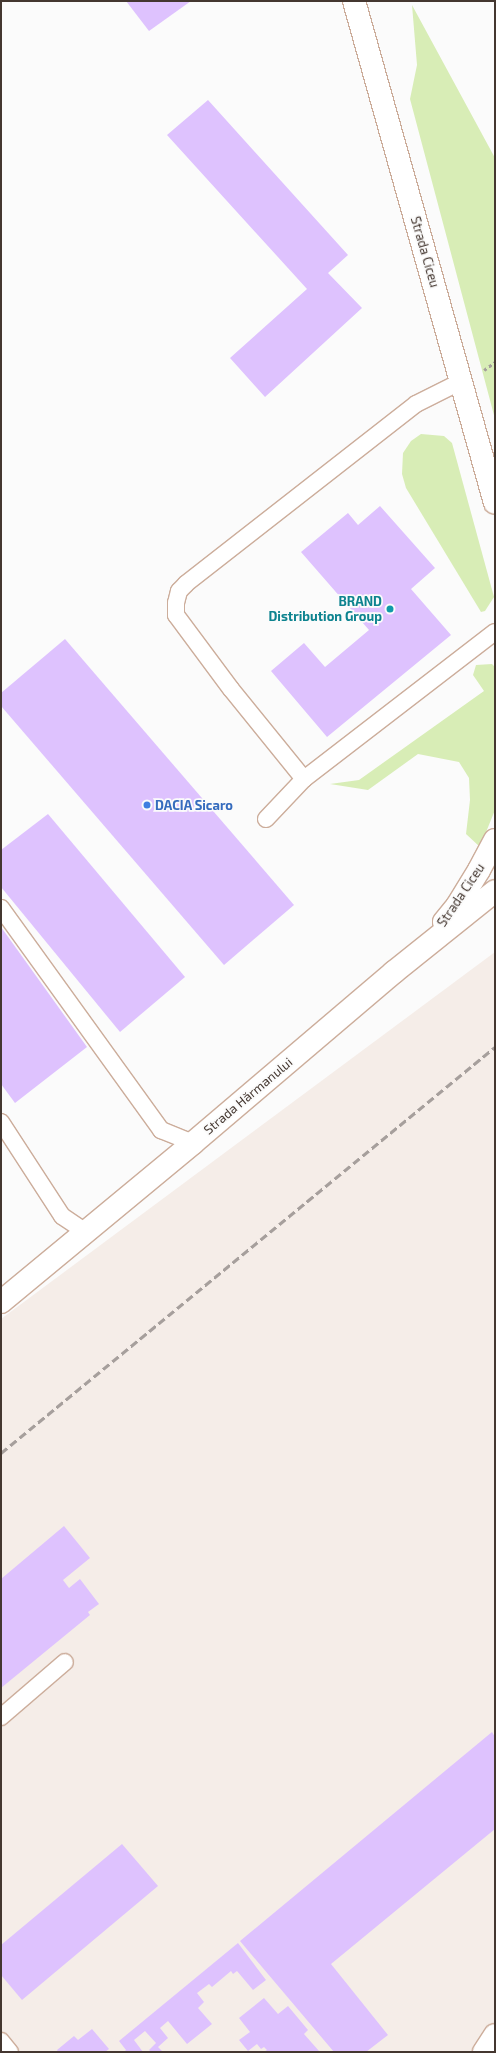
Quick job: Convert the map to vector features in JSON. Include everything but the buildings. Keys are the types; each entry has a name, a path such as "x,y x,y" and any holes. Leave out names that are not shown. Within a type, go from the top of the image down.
{"main road":[{"name":"Strada Ciceu","path":"354,1 471,377 495,503"},
{"name":"Strada Ciceu","path":"424,948 457,906 495,840"},
{"name":"Strada Hărmanului","path":"1,1302 193,1143 424,948 495,891"},
{"path":"484,2052 495,2035"}],"lane":[{"path":"304,779 231,689 176,614 176,603 179,592 186,584 416,404 471,377"},
{"path":"266,819 304,779 495,632"},
{"path":"1,908 161,1130 193,1143"},
{"path":"1,1122 62,1216 86,1232"},
{"path":"1,1717 64,1662"},
{"path":"1,2041 10,2052"}],"path":[{"path":"471,377 495,362"}],"shaded area":[{"path":"495,952 495,2052 1,2052 1,1319"}],"green space":[{"path":"412,5 495,158 495,419 410,99 417,65"},
{"path":"421,434 444,436 452,443 494,597 485,611 481,612 406,488 402,474 403,453 411,441"},
{"path":"492,664 495,667 495,810 480,847 466,834 470,800 469,778 459,762 418,754 368,790 330,784 359,780 484,691 473,675 476,665"}],"railway":[{"path":"1,1453 495,1047"}],"place":[{"name":"BRAND Distribution Group","path":"390,609"},
{"name":"DACIA Sicaro","path":"147,805"}]}
